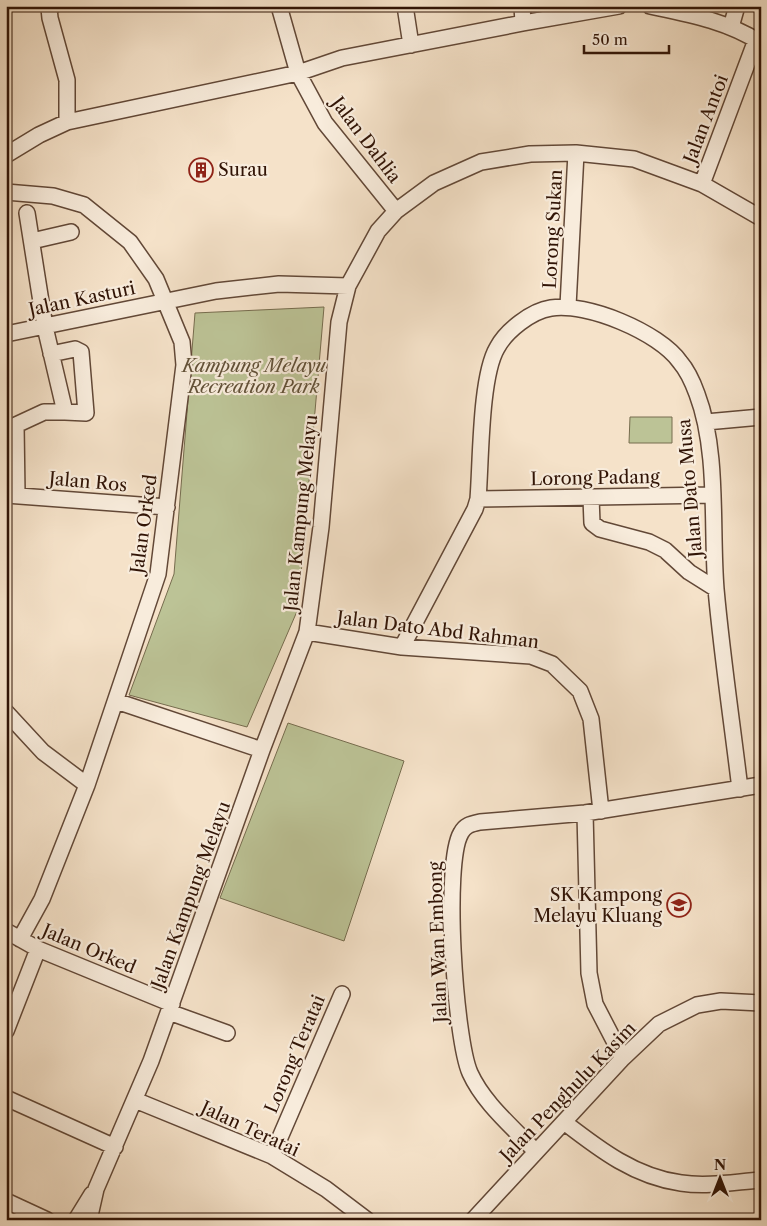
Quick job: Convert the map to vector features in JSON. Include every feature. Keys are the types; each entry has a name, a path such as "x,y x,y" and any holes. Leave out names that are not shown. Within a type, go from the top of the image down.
{"street":[{"path":"53,6 49,8 50,18 67,80 67,122"},
{"name":"Jalan Dahlia","path":"279,6 298,73 325,123 396,211"},
{"path":"405,6 411,45"},
{"path":"522,6 523,22"},
{"path":"6,155 39,135 67,122 298,73 342,58 523,22 619,6"},
{"path":"650,6 696,16 731,27 758,41"},
{"path":"731,27 737,6"},
{"name":"Jalan Antoi","path":"702,184 758,41"},
{"name":"Jalan Kampung Melayu","path":"76,1220 96,1189 136,1100 262,750 307,632 321,527 339,322 348,286 378,231 396,211 434,183 481,162 530,154 576,153 634,158 702,184 761,218"},
{"name":"Lorong Sukan","path":"568,306 576,153"},
{"name":"Jalan Orked","path":"6,192 53,196 84,205 130,242 156,278 182,342 184,365 158,574 87,784 42,899 20,939"},
{"path":"27,212 45,327 65,412"},
{"path":"32,241 71,232"},
{"name":"Jalan Kasturi","path":"6,334 165,300 272,285 348,286"},
{"name":"Jalan Dato Musa","path":"402,647 475,509 478,499 485,404 491,364 496,349 506,335 531,316 548,308 568,306 601,314 645,332 680,360 697,392 706,422 712,495 716,589 740,789"},
{"path":"12,495 16,425 44,412 86,413 81,352 75,348 52,354"},
{"path":"706,422 761,417"},
{"name":"Jalan Ros","path":"12,495 167,507"},
{"name":"Lorong Padang","path":"478,499 712,495"},
{"path":"591,497 592,522 600,529 649,542 665,550 689,572 716,589"},
{"name":"Jalan Dato Abd Rahman","path":"307,632 402,647 531,656 552,664 580,691 591,719 601,811"},
{"path":"116,701 262,750"},
{"path":"6,712 43,752 87,784"},
{"name":"Jalan Wan Embong","path":"536,1152 486,1099 471,1074 462,1046 454,960 454,854 460,834 465,826 480,822 601,811 761,785"},
{"path":"585,813 589,973 595,1004 623,1058"},
{"name":"Jalan Orked","path":"6,931 38,949 226,1033"},
{"path":"6,1031 38,949"},
{"name":"Lorong Teratai","path":"272,1156 342,994"},
{"name":"Jalan Penghulu Kasim","path":"473,1220 623,1058 659,1024 697,1005 721,1002 761,1003"},
{"path":"6,1098 115,1147"},
{"name":"Jalan Teratai","path":"136,1100 272,1156 326,1189 367,1220"},
{"path":"564,1122 602,1152 628,1167 656,1178 701,1185 761,1180"},
{"name":"Jalan Kampung Melayu","path":"89,1220 96,1189"},
{"path":"6,1202 47,1220"}],"green space":[{"name":"Kampung Melayu Recreation Park","path":"324,307 298,609 247,727 129,695 174,574 195,313"},
{"path":"630,417 672,417 672,443 629,443"},
{"path":"288,723 404,761 344,941 220,898"}],"place":[{"name":"Surau","path":"201,170"},
{"name":"SK Kampong Melayu Kluang","path":"679,905"}]}
